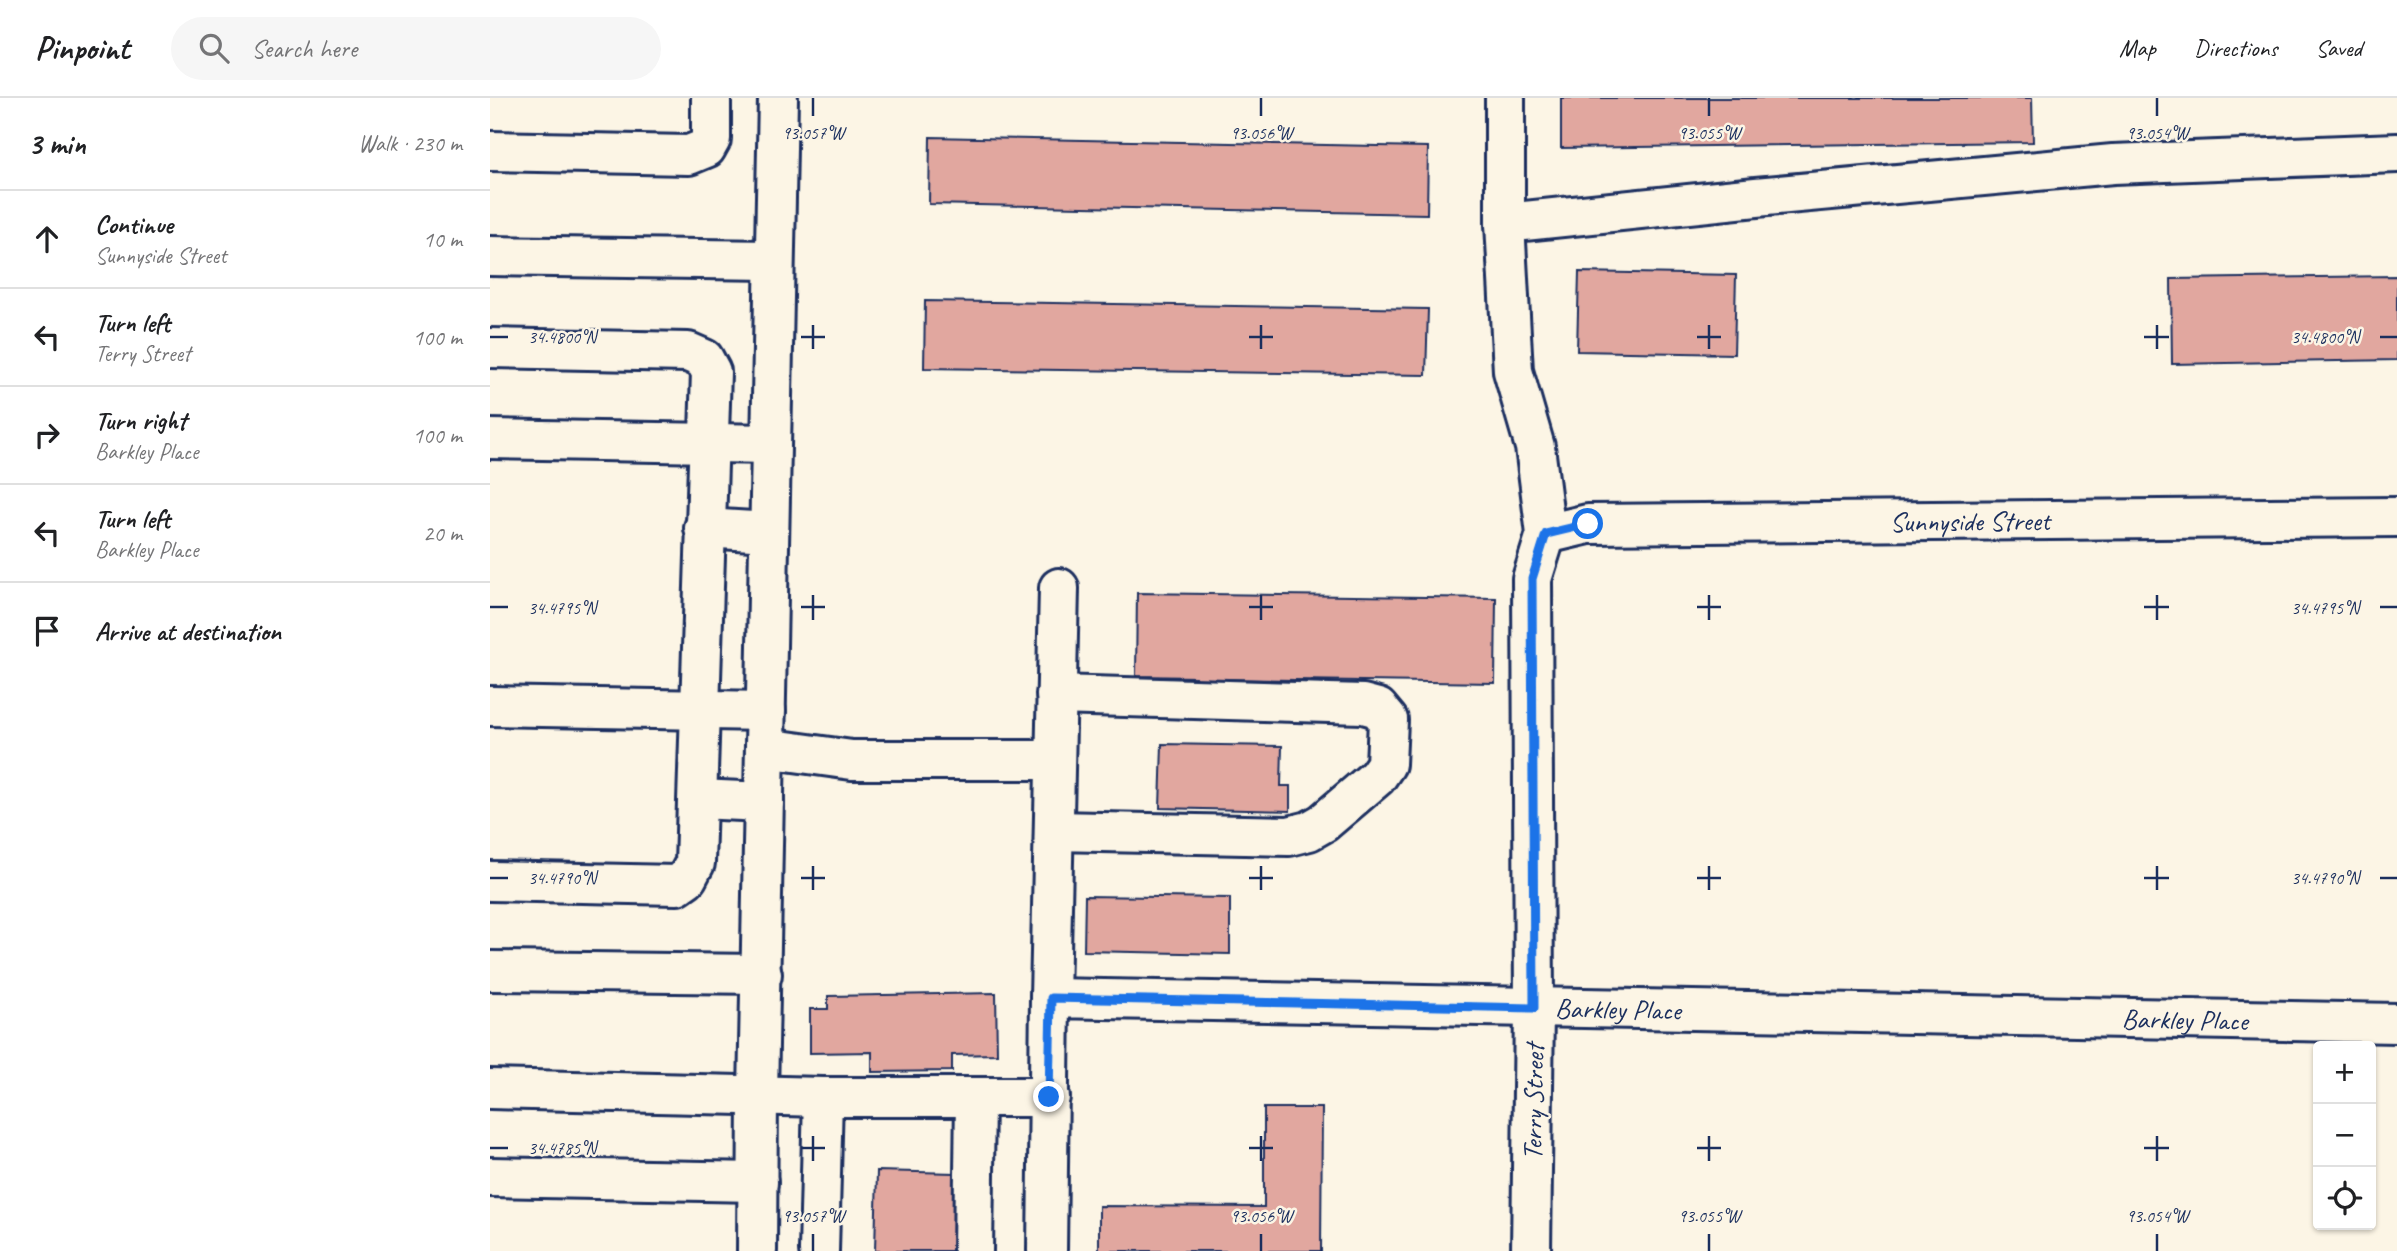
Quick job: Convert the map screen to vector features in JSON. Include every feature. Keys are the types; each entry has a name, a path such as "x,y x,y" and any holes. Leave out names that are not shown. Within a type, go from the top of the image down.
{"street":[{"path":"490,151 690,155 706,148 711,139 712,98"},
{"path":"757,1251 778,98"},
{"path":"1506,98 1505,223 1513,370 1535,447 1546,534"},
{"path":"1505,223 2113,164 2397,153"},
{"path":"490,256 773,260"},
{"path":"490,348 688,352 704,359 711,372 695,863 687,878 677,885 490,881"},
{"path":"490,439 771,444"},
{"name":"Sunnyside Street","path":"1546,534 1588,524 2397,517"},
{"path":"704,528 769,532"},
{"name":"Terry Street","path":"1531,1251 1534,1008 1532,579 1546,534"},
{"path":"1047,1251 1059,589"},
{"path":"1054,831 1289,836 1309,831 1323,823 1377,777 1386,764 1388,720 1378,708 1363,704 1056,695"},
{"path":"490,706 766,711"},
{"path":"765,748 852,760 1055,760"},
{"path":"698,799 764,802"},
{"path":"490,971 762,974"},
{"name":"Barkley Place","path":"1051,998 2397,1023"},
{"path":"490,1089 823,1097 1049,1097"},
{"path":"819,1251 823,1097"},
{"path":"972,1251 975,1097"},
{"path":"490,1177 758,1182"}],"building":[{"path":"1561,98 2032,98 2033,142 1561,148"},
{"path":"930,137 1428,147 1427,214 929,204"},
{"path":"1579,272 1736,275 1734,354 1577,351"},
{"path":"2397,276 2397,360 2172,364 2171,279"},
{"path":"925,301 1428,309 1426,375 924,368"},
{"path":"1137,593 1496,598 1495,683 1219,679 1219,688 1195,687 1195,677 1136,676"},
{"path":"1162,744 1282,746 1281,786 1290,786 1290,811 1160,808"},
{"path":"1085,896 1230,898 1230,954 1084,951"},
{"path":"996,993 997,1054 952,1055 952,1071 872,1072 872,1052 810,1053 810,1009 828,1009 828,996"},
{"path":"1264,1108 1322,1108 1321,1251 1099,1251 1099,1206 1264,1207"},
{"path":"877,1171 955,1173 954,1251 875,1251"}],"route":[{"path":"1049,1097 1051,998 1534,1008 1532,579 1546,534 1588,524"}]}
